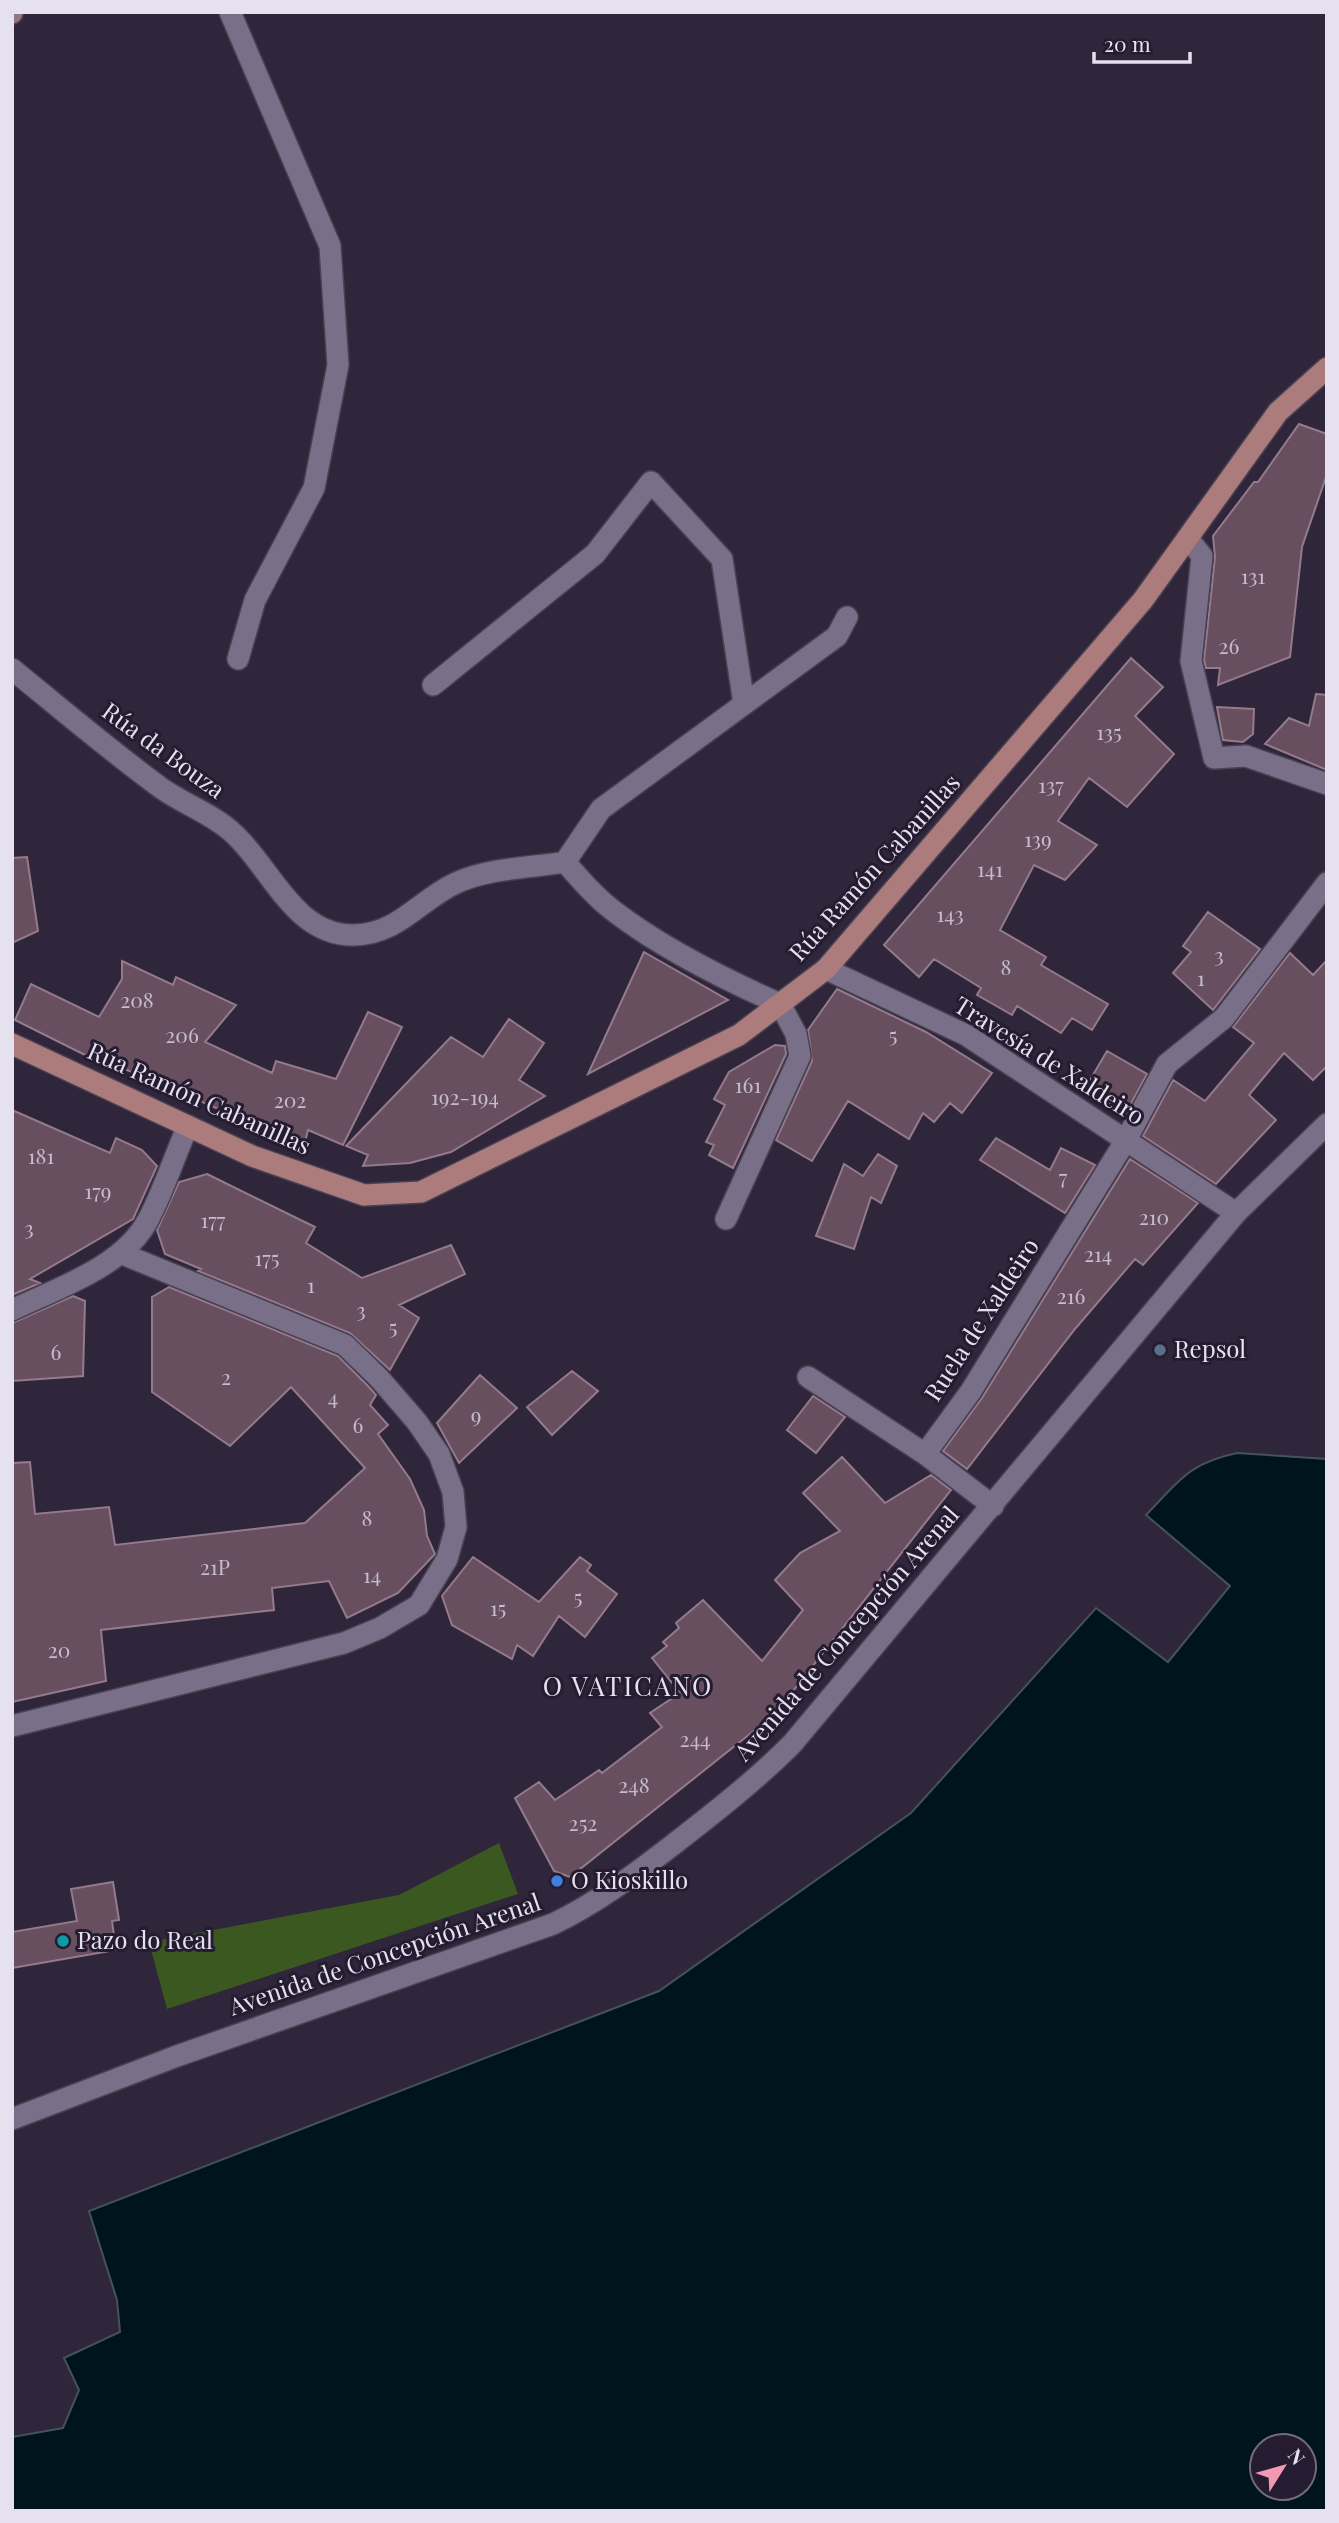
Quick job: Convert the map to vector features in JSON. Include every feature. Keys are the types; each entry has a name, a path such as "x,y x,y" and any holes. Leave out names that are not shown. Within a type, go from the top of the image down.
{"main road":[{"name":"Rúa Ramón Cabanillas","path":"12,1044 252,1156 363,1195 421,1192 740,1035 826,969 1143,600 1189,540 1278,411 1327,368"}],"street":[{"path":"230,12 330,246 338,365 314,488 255,600 238,659"},
{"path":"433,685 594,554 651,482 722,559 744,704"},
{"path":"1189,540 1202,556 1191,661 1214,758 1246,755 1327,784"},
{"path":"726,1219 800,1056 796,1034 780,1004 636,927 594,895 565,862 601,809 837,636 847,617"},
{"name":"Rúa da Bouza","path":"12,669 159,787 233,832 296,910 316,925 337,933 352,935 383,931 454,883 475,876 565,862"},
{"name":"Ruela de Xaldeiro","path":"925,1454 971,1391 1126,1140 1167,1064 1224,1018 1327,883"},
{"name":"Travesía de Xaldeiro","path":"826,969 966,1035 1236,1213"},
{"name":"Avenida de Concepción Arenal","path":"12,2119 177,2056 553,1924 578,1912 628,1879 754,1783 792,1744 1236,1213 1327,1124"},
{"path":"12,1311 120,1254 147,1222 187,1126"},
{"path":"12,1726 344,1643 380,1628 419,1605 430,1593 447,1559 456,1527 453,1492 439,1454 417,1422 379,1378 345,1345 120,1254"},
{"path":"808,1377 925,1454 993,1506"}],"green space":[{"path":"499,1843 518,1894 167,2009 149,1942 399,1895"}],"water":[{"path":"1237,1453 1327,1459 1327,2511 12,2511 12,2437 63,2428 79,2390 64,2358 120,2332 117,2300 89,2211 659,1991 911,1813 1096,1608 1168,1662 1230,1586 1146,1515 1186,1475 1207,1462"}],"building":[{"path":"1299,424 1327,434 1327,474 1302,547 1290,657 1218,685 1220,668 1206,668 1204,660 1215,557 1213,536 1254,482 1258,482"},
{"path":"1131,658 1163,687 1135,716 1174,754 1127,807 1089,778 1058,821 1097,845 1065,880 1034,865 1000,930 1046,957 1041,965 1108,1004 1092,1030 1072,1018 1061,1033 1017,1006 1012,1015 977,995 981,988 934,959 919,977 884,945"},
{"path":"1316,694 1327,695 1327,770 1265,744 1289,718 1309,726"},
{"path":"1217,707 1254,709 1253,734 1243,742 1223,740"},
{"path":"27,857 38,931 12,943 12,858"},
{"path":"1208,912 1260,949 1213,1010 1173,973 1191,952 1183,946"},
{"path":"644,952 728,1000 588,1074"},
{"path":"1290,953 1313,975 1327,960 1327,1066 1313,1080 1284,1053 1249,1095 1276,1120 1216,1184 1143,1136 1173,1080 1205,1101 1254,1043 1233,1027"},
{"path":"122,961 173,985 176,977 236,1005 205,1042 272,1073 276,1061 336,1079 368,1012 402,1027 343,1145 308,1130 304,1146 135,1073 83,1054 15,1020 31,984 99,1017 122,979"},
{"path":"837,989 926,1032 992,1073 962,1113 950,1103 934,1122 923,1113 909,1139 848,1101 812,1161 776,1140 812,1061 808,1030"},
{"path":"509,1019 544,1043 519,1080 545,1096 451,1152 410,1163 363,1166 368,1155 346,1146 451,1037 483,1057"},
{"path":"775,1045 785,1046 786,1054 733,1168 709,1155 714,1145 706,1142 725,1105 714,1099 729,1072"},
{"path":"1107,1051 1147,1074 1126,1113 1084,1090"},
{"path":"12,1110 110,1153 116,1138 142,1150 157,1166 133,1219 30,1279 40,1283 12,1295"},
{"path":"996,1138 1050,1170 1061,1148 1095,1165 1065,1213 980,1160"},
{"path":"878,1154 897,1166 881,1203 871,1197 854,1249 816,1236 844,1164 863,1176"},
{"path":"1130,1159 1198,1203 1143,1265 1135,1259 1075,1329 967,1469 943,1451 982,1398"},
{"path":"207,1174 315,1227 306,1243 362,1278 451,1245 465,1274 399,1305 419,1318 390,1370 350,1333 198,1271 201,1269 165,1254 157,1230 179,1182"},
{"path":"169,1287 338,1356 369,1387 376,1395 370,1405 388,1425 378,1434 410,1479 424,1510 427,1536 435,1554 398,1593 347,1618 329,1581 272,1588 274,1610 101,1630 106,1681 12,1702 12,1463 30,1462 35,1514 109,1507 115,1545 305,1523 365,1468 291,1387 230,1446 152,1392 152,1297"},
{"path":"73,1296 85,1301 83,1376 12,1381 12,1323"},
{"path":"572,1371 598,1391 552,1435 527,1407"},
{"path":"480,1375 517,1408 459,1463 437,1423"},
{"path":"813,1396 845,1417 816,1453 787,1430"},
{"path":"842,1457 885,1503 931,1475 951,1490 775,1714 570,1877 554,1871 515,1798 539,1782 555,1800 599,1770 602,1773 662,1727 650,1713 680,1693 652,1658 667,1646 663,1642 679,1628 676,1623 703,1600 762,1661 803,1610 775,1580 800,1553 840,1531 803,1493"},
{"path":"473,1557 539,1602 580,1557 591,1565 587,1571 617,1594 585,1637 559,1616 533,1656 517,1645 512,1659 452,1625 442,1596"},
{"name":"Pazo do Real","path":"113,1882 119,1920 112,1921 116,1950 12,1968 12,1932 77,1921 71,1889"}],"place":[{"name":"Repsol","path":"1160,1350"},
{"name":"O Kioskillo","path":"557,1881"},
{"name":"Pazo do Real","path":"63,1941"}],"district":[{"name":"O VATICANO","path":"628,1687"}]}
